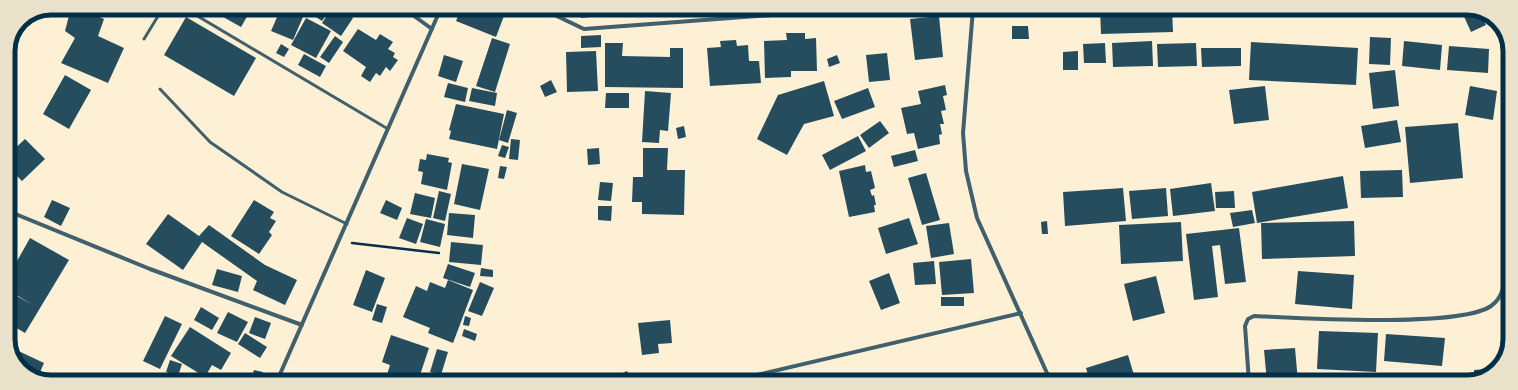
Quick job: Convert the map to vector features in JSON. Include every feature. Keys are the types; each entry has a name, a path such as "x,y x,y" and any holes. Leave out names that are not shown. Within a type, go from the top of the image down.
{"street":[{"path":"413,15 432,29"},
{"path":"280,375 438,15"},
{"path":"555,15 584,29 771,15"},
{"path":"972,15 962,133 966,171 977,218 1048,375"},
{"path":"15,214 150,269 302,325"},
{"path":"1248,375 1245,326 1248,320 1254,316 1340,319 1435,318 1479,313 1492,306 1502,296 1503,289"},
{"path":"757,375 1021,313"}],"lane":[{"path":"144,39 159,15"},
{"path":"196,15 388,129"},
{"path":"160,89 217,147 282,192 347,224"}],"path":[{"path":"339,242 439,253"}],"building":[{"path":"69,15 95,15 104,19 98,36 124,48 108,83 61,63 75,38 65,31"},
{"path":"220,15 248,15 241,27"},
{"path":"278,15 298,15 303,17 293,40 271,31"},
{"path":"313,15 326,15 322,21"},
{"path":"327,15 349,15 353,18 341,36 322,23"},
{"path":"458,15 504,15 496,37 456,21"},
{"path":"581,15 600,16 581,18"},
{"path":"1100,15 1172,15 1173,32 1101,34"},
{"path":"1463,15 1481,18 1486,25 1471,32"},
{"path":"939,16 943,57 915,60 910,19"},
{"path":"186,17 256,58 234,96 164,55"},
{"path":"306,18 331,31 316,58 291,45"},
{"path":"1012,26 1028,26 1029,39 1012,39"},
{"path":"358,29 376,40 380,34 393,42 388,49 395,53 393,57 398,60 390,71 386,67 380,76 376,73 370,82 361,76 366,67 343,51"},
{"path":"786,33 805,33 805,39 816,38 817,71 791,71 791,77 765,78 764,41 787,40"},
{"path":"601,35 601,47 581,48 581,36"},
{"path":"335,36 343,42 329,63 320,57"},
{"path":"1370,37 1391,38 1390,65 1369,64"},
{"path":"492,38 510,44 495,92 476,86"},
{"path":"736,40 737,46 748,45 749,61 759,61 761,83 710,86 707,48 721,47 720,41"},
{"path":"1152,41 1153,66 1113,67 1112,43"},
{"path":"1404,41 1442,45 1440,70 1402,66"},
{"path":"1251,42 1358,48 1356,85 1249,80"},
{"path":"605,43 623,43 622,56 670,57 670,48 683,48 683,88 605,87"},
{"path":"1105,43 1106,63 1084,63 1083,44"},
{"path":"1196,43 1197,66 1158,67 1157,44"},
{"path":"281,44 289,49 284,57 276,53"},
{"path":"1449,46 1489,49 1488,73 1447,70"},
{"path":"1201,48 1241,48 1241,66 1202,67"},
{"path":"596,51 598,91 567,92 566,52"},
{"path":"1078,51 1078,70 1063,70 1063,52"},
{"path":"887,53 890,80 869,82 866,55"},
{"path":"304,54 326,66 320,77 298,65"},
{"path":"444,55 463,61 456,82 438,76"},
{"path":"837,55 840,63 829,67 827,59"},
{"path":"1395,70 1399,106 1373,109 1369,73"},
{"path":"1501,72 1503,72 1503,99 1501,99"},
{"path":"65,75 91,90 69,129 43,114"},
{"path":"551,80 557,92 545,97 540,86"},
{"path":"824,81 834,116 804,124 787,155 757,139 778,95"},
{"path":"448,83 468,88 465,102 444,97"},
{"path":"945,85 947,95 943,96 946,110 941,111 944,124 940,124 942,134 939,135 940,144 918,149 914,133 907,134 901,108 921,104 918,91"},
{"path":"1265,86 1269,120 1234,124 1229,90"},
{"path":"1470,86 1497,91 1493,120 1465,115"},
{"path":"472,88 497,93 495,106 469,101"},
{"path":"868,88 875,107 842,119 834,101"},
{"path":"645,91 671,93 668,131 660,130 659,143 642,142"},
{"path":"606,93 629,93 629,108 605,108"},
{"path":"456,104 504,114 497,149 449,139 451,131 449,130"},
{"path":"507,110 517,113 508,143 499,140"},
{"path":"1397,120 1401,142 1365,148 1361,126"},
{"path":"880,121 889,133 869,148 860,135"},
{"path":"1458,123 1463,178 1410,183 1405,127"},
{"path":"684,126 686,137 678,139 676,128"},
{"path":"858,136 866,151 830,170 822,155"},
{"path":"25,139 45,159 22,181 15,174 15,148"},
{"path":"511,139 520,140 518,160 509,159"},
{"path":"1503,142 1503,153 1501,153"},
{"path":"502,145 509,147 505,158 498,156"},
{"path":"599,148 600,164 588,165 587,149"},
{"path":"643,148 668,148 667,170 685,170 684,215 642,214 642,202 632,202 633,177 643,177"},
{"path":"915,150 918,161 894,167 891,156"},
{"path":"427,154 449,158 448,162 452,163 447,190 421,184 423,172 418,171 420,159 426,160"},
{"path":"462,164 489,169 480,210 454,204"},
{"path":"865,165 866,172 871,171 875,188 870,190 872,196 874,195 876,205 874,205 875,212 849,217 839,171"},
{"path":"500,166 507,167 504,179 498,178"},
{"path":"1402,170 1403,197 1361,198 1360,171"},
{"path":"926,173 940,220 922,225 908,178"},
{"path":"1343,176 1348,208 1257,223 1252,192"},
{"path":"600,182 613,183 611,201 598,200"},
{"path":"1211,183 1215,211 1173,216 1170,189"},
{"path":"1123,188 1126,221 1065,226 1063,192"},
{"path":"1166,188 1168,216 1132,219 1129,191"},
{"path":"439,191 451,194 445,221 433,218"},
{"path":"1234,191 1235,208 1216,208 1215,192"},
{"path":"415,193 435,198 431,218 410,214"},
{"path":"52,200 70,208 61,226 44,217"},
{"path":"254,200 274,212 270,218 276,221 269,232 272,235 259,254 231,236"},
{"path":"386,200 402,208 397,220 380,213"},
{"path":"598,206 612,206 611,221 598,220"},
{"path":"1252,210 1255,223 1233,227 1230,213"},
{"path":"449,213 475,215 473,238 447,235"},
{"path":"168,214 199,236 209,225 265,265 297,280 285,305 253,290 257,281 202,242 183,270 146,244"},
{"path":"407,218 423,224 416,244 399,238"},
{"path":"909,218 918,244 886,254 878,228"},
{"path":"426,219 445,224 440,247 420,242"},
{"path":"1047,221 1048,234 1042,234 1041,222"},
{"path":"1354,221 1355,256 1262,259 1261,223"},
{"path":"1181,222 1183,261 1121,264 1119,225"},
{"path":"949,223 954,254 931,258 926,226"},
{"path":"1239,228 1246,282 1225,284 1220,245 1212,246 1218,297 1194,300 1186,234"},
{"path":"30,238 69,260 25,333 15,327 15,295 33,305 15,294 15,265"},
{"path":"451,242 483,245 481,265 449,262"},
{"path":"971,259 974,293 942,295 939,262"},
{"path":"934,261 936,284 915,285 913,263"},
{"path":"448,264 475,273 470,287 443,278"},
{"path":"481,268 493,270 493,277 480,276"},
{"path":"217,269 242,276 238,292 212,285"},
{"path":"366,270 385,278 372,312 353,305"},
{"path":"1298,271 1354,275 1352,309 1295,304"},
{"path":"889,273 900,303 881,310 869,281"},
{"path":"1156,276 1165,313 1133,321 1124,284"},
{"path":"448,280 473,290 453,343 428,333 430,328 403,317 416,286 427,291 430,282 445,288"},
{"path":"480,282 494,288 482,316 468,311"},
{"path":"941,297 964,297 964,306 941,306"},
{"path":"377,304 387,307 382,323 372,320"},
{"path":"201,307 219,318 212,330 194,320"},
{"path":"228,312 248,322 237,342 217,333"},
{"path":"165,316 182,324 160,369 143,361"},
{"path":"465,316 471,318 469,326 463,325"},
{"path":"255,317 271,323 265,339 249,333"},
{"path":"670,320 672,343 658,344 659,353 642,355 638,323"},
{"path":"190,327 231,353 221,370 212,365 206,375 202,375 171,356"},
{"path":"464,329 477,334 475,341 462,336"},
{"path":"1319,331 1378,333 1376,372 1317,369"},
{"path":"245,333 267,347 260,358 238,344"},
{"path":"1386,334 1445,338 1442,366 1384,361"},
{"path":"391,335 429,348 420,375 387,375 390,365 382,362"},
{"path":"1295,348 1297,375 1266,375 1264,350"},
{"path":"437,349 448,352 441,375 430,372"},
{"path":"17,350 44,363 40,373 37,372 24,363"},
{"path":"1128,355 1134,375 1088,375 1086,368"},
{"path":"170,360 182,364 178,375 166,372"},
{"path":"1487,369 1474,374 1474,370"},
{"path":"254,370 263,372 262,375 253,375"},
{"path":"627,371 629,375 619,375"}]}
